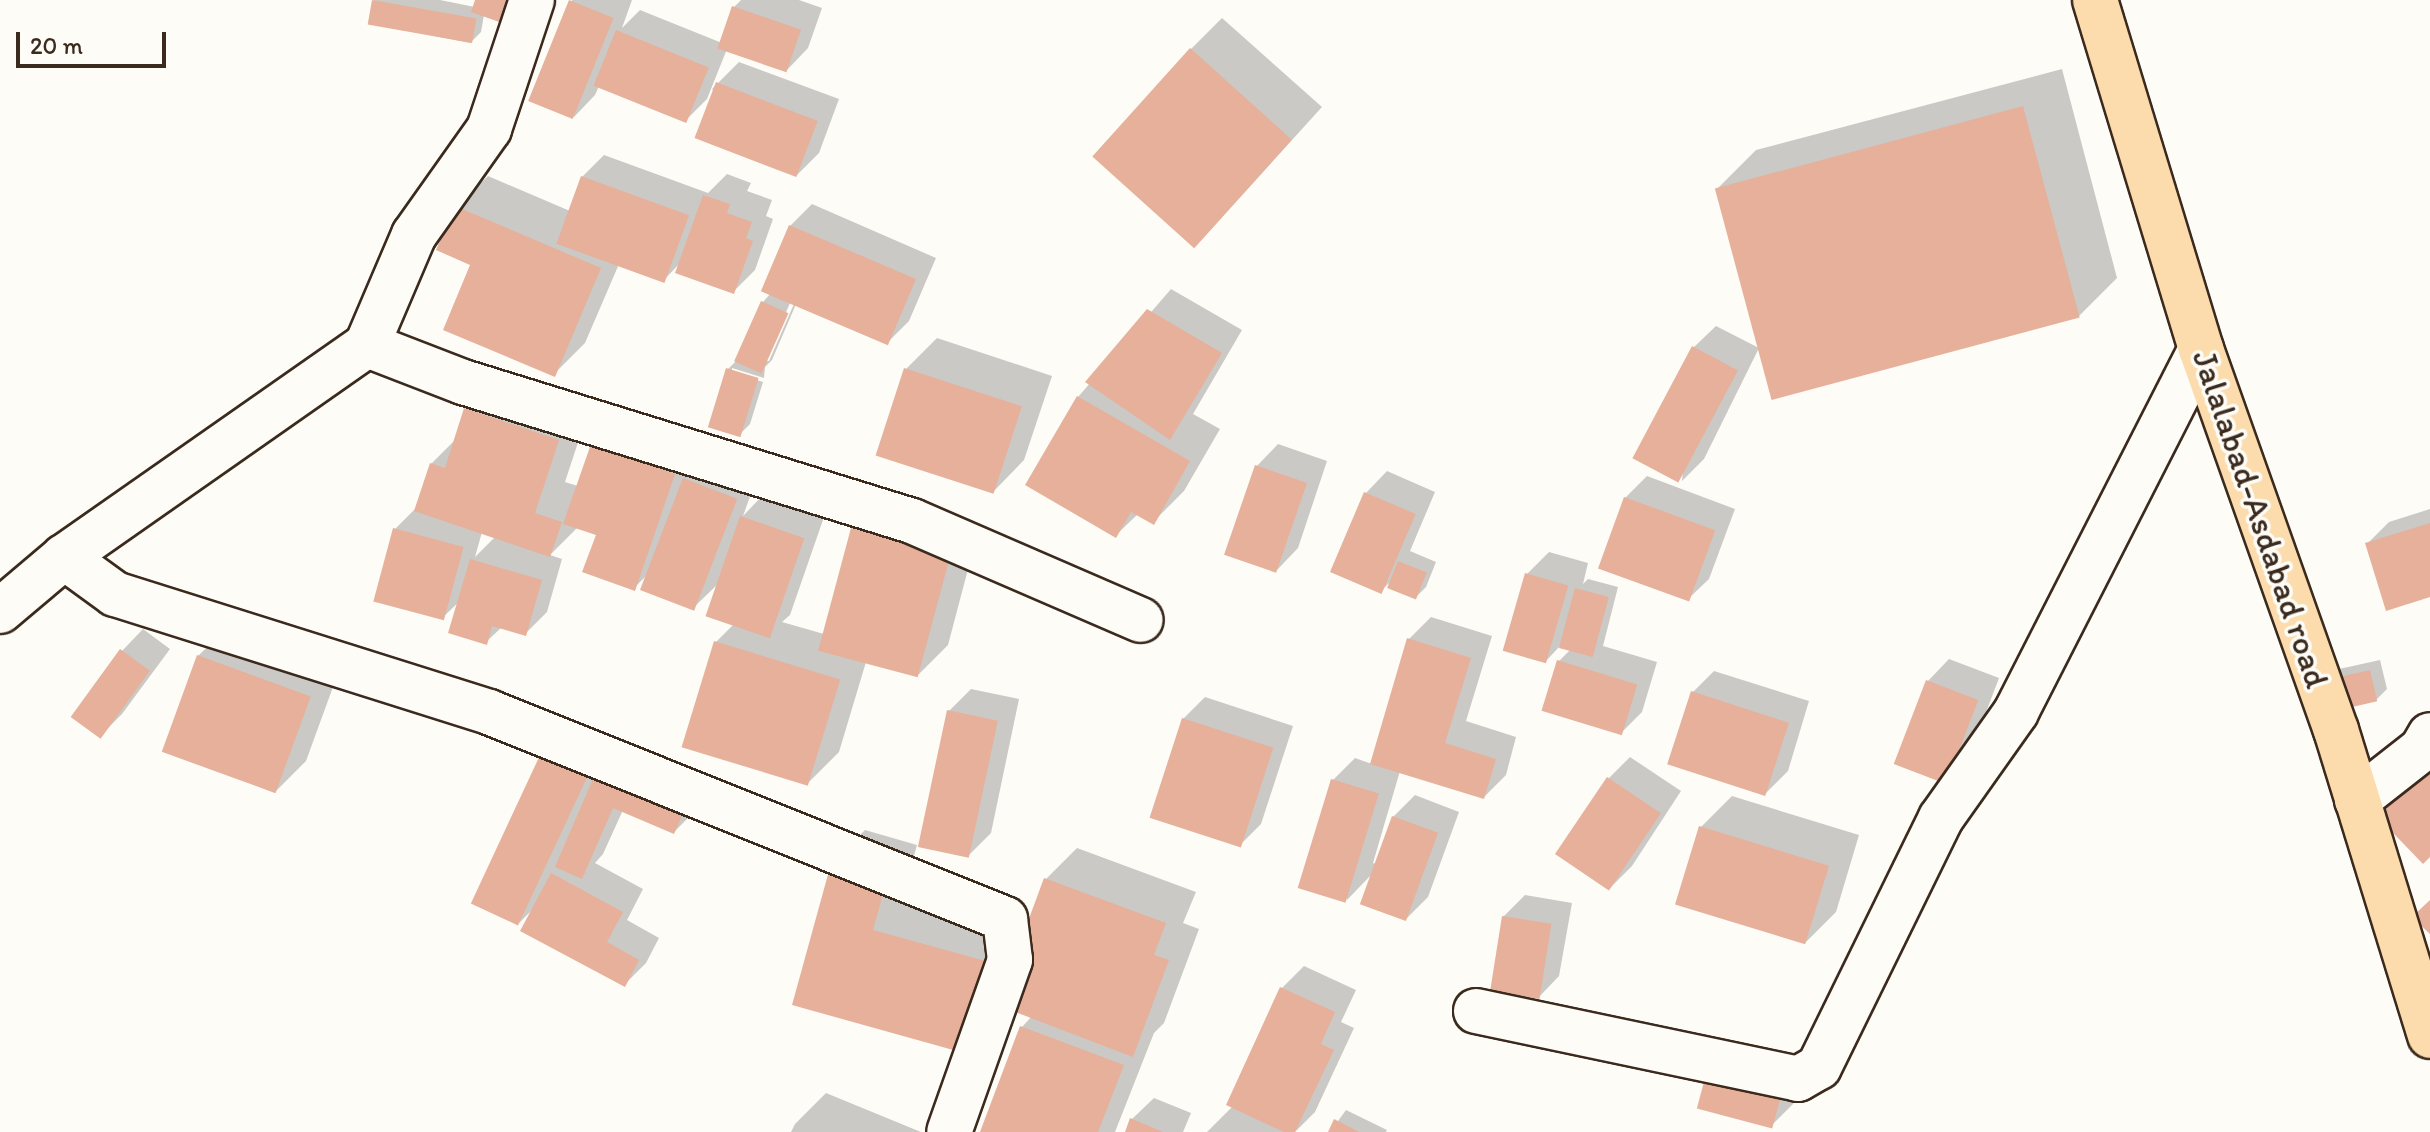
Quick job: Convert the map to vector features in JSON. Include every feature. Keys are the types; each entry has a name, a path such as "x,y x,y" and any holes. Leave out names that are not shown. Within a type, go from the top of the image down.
{"main road":[{"name":"Jalalabad-Asdabad road","path":"2095,0 2201,349 2357,800 2430,1036"}],"street":[{"path":"0,611 64,557 367,345 414,235 489,129 532,0"},
{"path":"367,345 478,387 912,521 1141,620"},
{"path":"1476,1011 1798,1079 1819,1067 1941,818 2016,712 2201,349"},
{"path":"64,557 115,594 489,712 1005,919 1010,960 949,1132"},
{"path":"2357,800 2422,749 2430,735"}],"building":[{"path":"372,0 476,18 472,43 368,25"},
{"path":"475,0 514,0 505,24 471,12"},
{"path":"569,0 614,18 573,119 528,101"},
{"path":"732,6 801,30 786,72 717,49"},
{"path":"616,30 709,67 686,123 594,86"},
{"path":"1190,48 1292,140 1194,248 1092,156"},
{"path":"716,82 818,121 796,177 694,138"},
{"path":"2023,106 2080,318 1772,400 1715,189"},
{"path":"581,176 689,215 664,283 556,244"},
{"path":"703,195 730,204 727,213 752,222 746,238 753,241 734,294 675,273"},
{"path":"455,206 601,268 555,377 443,330 470,265 436,250"},
{"path":"789,225 916,279 888,345 761,291"},
{"path":"761,301 788,313 762,373 734,361"},
{"path":"1147,309 1222,353 1170,440 1085,382"},
{"path":"1692,346 1738,370 1678,483 1632,458"},
{"path":"726,368 759,378 740,437 708,427"},
{"path":"904,368 1022,406 994,494 876,455"},
{"path":"1077,396 1190,461 1154,525 1131,512 1116,538 1025,485"},
{"path":"464,408 559,440 535,513 562,522 550,557 414,511 430,463 445,468"},
{"path":"591,444 675,474 635,591 582,572 596,535 563,524"},
{"path":"1255,465 1307,483 1276,573 1224,555"},
{"path":"683,478 737,499 694,611 640,590"},
{"path":"1364,492 1416,514 1382,594 1330,572"},
{"path":"1624,497 1715,530 1689,602 1598,568"},
{"path":"740,516 804,538 770,638 705,616"},
{"path":"2430,523 2430,597 2386,611 2365,543"},
{"path":"393,528 464,547 444,620 373,601"},
{"path":"851,528 950,555 918,677 818,651"},
{"path":"470,559 542,580 526,636 492,626 487,645 448,633"},
{"path":"1398,561 1427,573 1416,600 1387,588"},
{"path":"1525,573 1568,585 1546,663 1503,651"},
{"path":"1575,588 1609,597 1593,657 1559,648"},
{"path":"1407,638 1471,658 1445,743 1496,759 1484,799 1370,764"},
{"path":"714,641 840,680 808,786 682,747"},
{"path":"120,649 150,671 101,739 71,717"},
{"path":"197,655 311,696 275,793 162,752"},
{"path":"1557,660 1637,685 1622,735 1542,711"},
{"path":"2370,670 2377,701 2333,711 2326,680"},
{"path":"1926,680 1978,700 1946,784 1894,764"},
{"path":"1691,691 1789,723 1765,796 1667,764"},
{"path":"947,710 998,721 969,858 918,847"},
{"path":"1182,718 1273,748 1241,848 1150,818"},
{"path":"2430,750 2430,857 2423,864 2370,809"},
{"path":"541,753 588,775 518,925 471,903"},
{"path":"599,765 687,804 674,834 613,808 582,879 555,867"},
{"path":"1607,777 1661,813 1609,890 1555,854"},
{"path":"1331,779 1379,794 1345,903 1298,888"},
{"path":"1392,816 1438,833 1406,921 1360,904"},
{"path":"1699,826 1829,866 1805,944 1675,904"},
{"path":"832,860 888,876 873,930 989,962 964,1053 792,1005"},
{"path":"551,873 623,912 607,942 639,960 625,987 520,931"},
{"path":"1044,878 1166,923 1154,955 1169,960 1133,1057 997,1005"},
{"path":"2430,900 2430,934 2412,917"},
{"path":"1502,916 1551,924 1539,999 1490,991"},
{"path":"1280,987 1335,1012 1321,1044 1334,1050 1295,1132 1284,1132 1226,1105"},
{"path":"1020,1026 1124,1065 1098,1132 980,1132"},
{"path":"1709,1063 1784,1083 1772,1129 1697,1108"},
{"path":"1130,1118 1163,1132 1125,1132"},
{"path":"1334,1119 1359,1132 1328,1132"}]}
